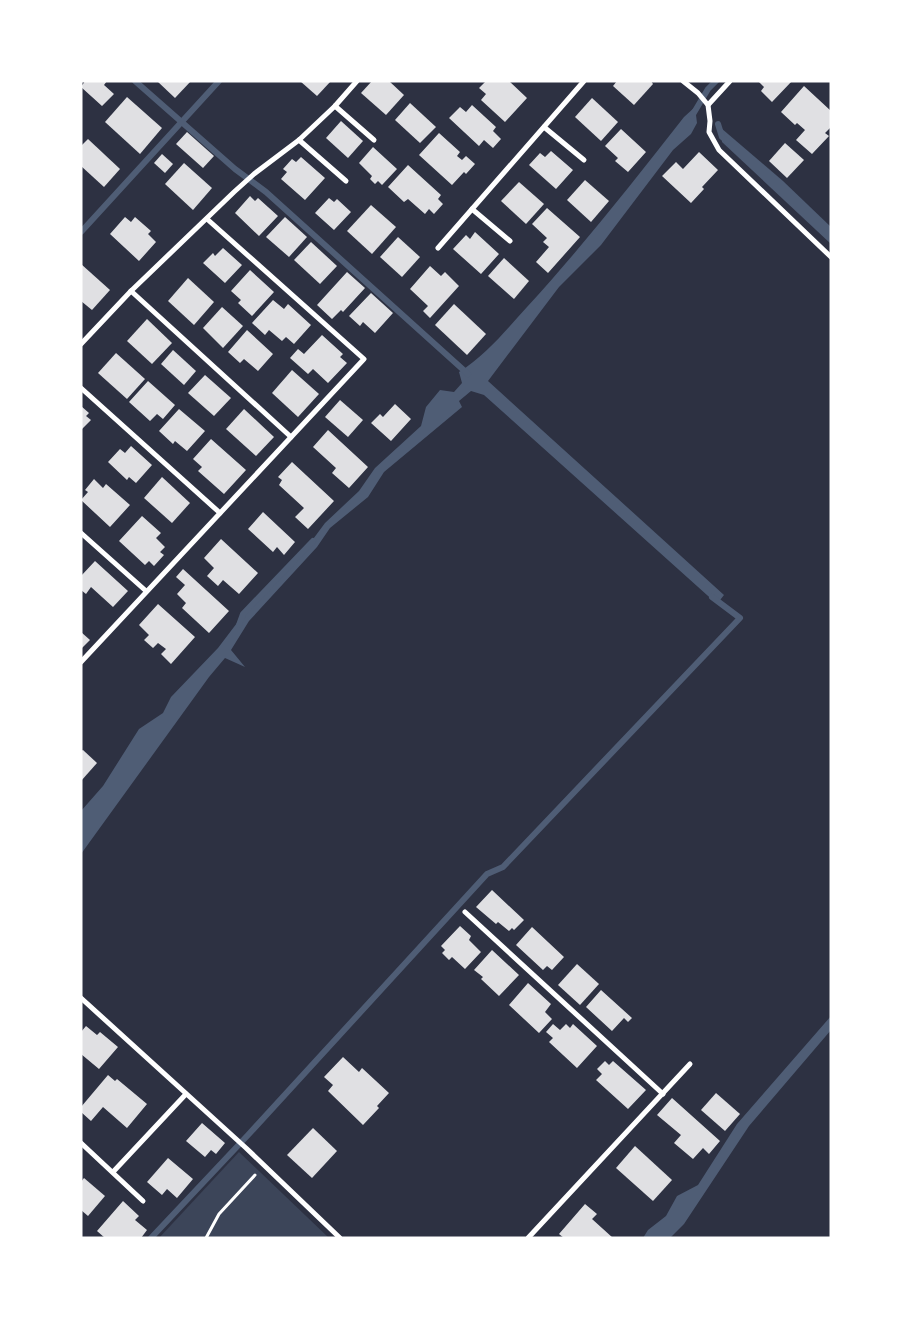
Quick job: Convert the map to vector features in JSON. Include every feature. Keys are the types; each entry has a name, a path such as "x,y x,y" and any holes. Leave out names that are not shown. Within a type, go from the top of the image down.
{"street":[{"path":"81,344 131,291 242,185 299,140 335,106 357,81"},
{"path":"438,248 584,81"},
{"path":"683,81 698,93 708,105 710,121 708,132 719,150 831,257"},
{"path":"708,105 730,81"},
{"path":"335,106 374,140"},
{"path":"544,127 584,160"},
{"path":"299,140 346,182"},
{"path":"472,209 510,241"},
{"path":"81,662 364,359 207,219"},
{"path":"131,291 291,437"},
{"path":"81,388 220,513"},
{"path":"81,533 146,591"},
{"path":"465,912 663,1094"},
{"path":"81,998 246,1148 340,1238"},
{"path":"528,1238 690,1064"},
{"path":"113,1172 186,1094"},
{"path":"81,1143 143,1201"}],"path":[{"path":"206,1238 219,1214 264,1165"}],"shaded area":[{"path":"695,107 697,123 691,134 673,150 601,245 559,287 488,381 724,595 717,604 484,395 471,391 459,401 462,407 384,472 368,497 330,528 317,547 249,621 231,650 245,667 225,658 209,677 81,854 81,811 103,786 139,729 163,713 171,697 218,648 240,619 305,550 325,523 359,491 375,468 421,426 426,407 440,390 454,392 462,383 459,372 495,342 548,284 607,214 684,117"},
{"path":"721,128 783,181 831,227 831,244 722,142"},
{"path":"831,1016 831,1030 749,1126 684,1224 670,1238 643,1238 648,1230 666,1216 677,1196 698,1185 737,1124"},
{"path":"239,1152 329,1238 159,1238"}],"building":[{"path":"85,81 107,81 104,85 114,94 102,106 81,87"},
{"path":"157,81 191,81 175,98"},
{"path":"300,81 331,81 317,96"},
{"path":"372,81 389,81 404,95 386,115 361,93"},
{"path":"486,81 509,81 527,98 505,122 481,100 486,94 479,88"},
{"path":"617,81 651,81 653,84 634,105 613,86"},
{"path":"758,81 792,81 772,102 761,91 764,87"},
{"path":"804,86 831,111 831,127 825,133 829,136 812,154 796,140 805,130 797,123 795,125 781,112"},
{"path":"127,97 162,128 140,154 105,122"},
{"path":"592,98 618,122 601,141 575,117"},
{"path":"410,103 436,127 420,143 395,120"},
{"path":"472,105 496,127 493,131 501,139 493,148 484,140 479,146 449,118 460,107 466,112"},
{"path":"341,121 363,141 348,158 326,138"},
{"path":"621,129 646,152 628,172 615,161 618,158 605,146"},
{"path":"187,132 214,156 203,168 176,144"},
{"path":"439,133 460,152 457,156 462,160 466,156 475,164 466,174 464,172 452,185 419,155"},
{"path":"88,139 120,169 104,187 81,166 81,146"},
{"path":"785,143 804,160 787,178 769,161"},
{"path":"373,147 397,169 382,185 378,181 375,184 370,179 372,176 359,163"},
{"path":"551,151 573,170 556,189 529,165 540,153 545,157"},
{"path":"699,152 718,170 702,187 704,189 691,203 662,176 676,162 683,169"},
{"path":"162,154 173,164 165,173 154,163"},
{"path":"301,157 325,178 305,200 281,179 287,172 283,169 292,159 296,162"},
{"path":"184,163 212,188 193,210 165,184"},
{"path":"408,165 441,195 438,199 443,204 434,214 429,209 425,214 408,199 404,202 388,187"},
{"path":"585,180 609,201 591,222 567,200"},
{"path":"519,182 544,204 526,224 501,201"},
{"path":"250,196 255,201 258,198 278,216 259,236 235,213"},
{"path":"329,198 334,202 337,199 351,212 334,230 315,213"},
{"path":"371,205 396,227 372,254 347,231"},
{"path":"547,208 580,237 548,273 536,262 549,247 543,242 547,238 532,224"},
{"path":"125,217 131,222 135,217 151,231 148,234 156,242 139,261 110,234"},
{"path":"285,217 307,237 289,257 266,237"},
{"path":"475,232 499,254 481,274 453,249 466,235 470,239"},
{"path":"398,237 420,257 402,277 380,257"},
{"path":"311,242 337,266 320,284 294,260"},
{"path":"223,248 242,265 225,283 203,263 213,253 215,256"},
{"path":"504,258 529,281 514,299 488,276"},
{"path":"81,264 110,290 92,310 81,301"},
{"path":"430,266 441,276 445,272 459,286 430,318 423,311 428,306 410,289"},
{"path":"250,270 274,292 252,316 238,303 241,300 231,291"},
{"path":"347,272 365,288 343,312 341,310 332,319 317,305"},
{"path":"188,278 214,302 194,325 168,301"},
{"path":"371,293 393,313 375,333 363,322 360,326 349,316"},
{"path":"273,300 284,309 288,304 311,325 294,344 286,337 282,341 269,330 265,335 252,323"},
{"path":"454,304 486,334 467,355 435,325"},
{"path":"222,307 243,326 223,348 203,328"},
{"path":"147,319 172,343 152,364 127,341"},
{"path":"247,330 273,354 258,371 244,359 240,363 228,352"},
{"path":"322,335 343,354 340,357 347,363 328,383 313,369 308,374 290,358 298,349 304,354"},
{"path":"173,350 196,371 184,385 161,364"},
{"path":"116,353 145,379 127,399 98,373"},
{"path":"292,370 319,394 298,417 272,393"},
{"path":"205,375 231,398 214,416 188,393"},
{"path":"148,381 175,405 163,419 157,414 150,421 129,402"},
{"path":"340,400 363,420 348,437 325,417"},
{"path":"395,404 411,419 391,441 371,423 380,414 383,417"},
{"path":"81,406 89,413 86,416 91,420 81,430"},
{"path":"179,409 205,431 187,451 175,441 173,444 159,431"},
{"path":"244,409 274,437 256,456 226,429"},
{"path":"328,430 368,467 349,488 332,473 336,468 313,447"},
{"path":"211,439 246,470 224,494 198,471 202,467 193,459"},
{"path":"131,446 152,465 136,483 129,477 127,480 108,462 120,449 125,453"},
{"path":"292,462 334,501 308,529 295,517 304,508 279,485 282,480 278,477"},
{"path":"162,477 190,503 172,523 144,498"},
{"path":"94,479 103,488 106,484 130,505 110,527 81,500 88,492 85,490"},
{"path":"263,512 295,542 284,555 277,547 273,552 248,529"},
{"path":"142,516 161,533 156,538 165,547 160,552 164,555 154,566 149,561 145,565 119,541"},
{"path":"221,539 258,573 239,594 223,580 218,586 207,576 214,568 204,558"},
{"path":"95,561 128,591 113,607 91,587 86,594 81,590 81,576"},
{"path":"183,569 229,611 209,633 182,608 186,603 177,594 185,585 176,577"},
{"path":"158,604 195,637 171,664 161,654 166,649 158,643 153,648 144,640 149,635 139,625"},
{"path":"81,632 90,640 81,649"},
{"path":"83,750 97,763 81,781 81,751"},
{"path":"492,890 524,920 514,930 512,928 509,931 498,922 496,924 476,907"},
{"path":"460,926 471,936 469,940 481,952 465,969 452,957 449,960 442,953 445,950 441,946"},
{"path":"532,927 564,957 552,970 547,966 543,970 516,945"},
{"path":"492,950 519,975 499,996 481,979 483,977 474,970"},
{"path":"577,964 599,984 580,1005 558,985"},
{"path":"528,983 551,1004 545,1012 552,1019 539,1033 509,1005"},
{"path":"601,990 632,1018 628,1022 624,1018 612,1031 586,1007"},
{"path":"553,1024 560,1030 566,1024 570,1028 573,1024 597,1046 577,1068 549,1042 553,1038 546,1032"},
{"path":"86,1026 97,1035 100,1032 118,1047 99,1069 81,1054 81,1032"},
{"path":"343,1057 359,1072 362,1068 389,1093 377,1106 379,1108 363,1125 328,1091 333,1085 324,1077"},
{"path":"605,1061 609,1065 613,1061 646,1090 628,1109 596,1080 602,1074 597,1069"},
{"path":"108,1075 115,1081 117,1079 147,1104 127,1128 103,1107 91,1121 81,1112 81,1107"},
{"path":"716,1093 740,1114 725,1131 701,1110"},
{"path":"672,1098 720,1141 709,1154 703,1148 693,1159 674,1143 681,1135 657,1115"},
{"path":"202,1123 225,1143 216,1154 211,1150 205,1157 186,1141"},
{"path":"313,1128 337,1151 312,1178 287,1155"},
{"path":"635,1146 672,1180 653,1201 616,1168"},
{"path":"168,1158 193,1179 177,1198 167,1189 162,1195 147,1182"},
{"path":"84,1178 105,1196 88,1216 81,1210 81,1182"},
{"path":"123,1201 139,1216 135,1220 147,1230 141,1238 105,1238 97,1231"},
{"path":"585,1204 597,1214 592,1219 613,1238 564,1238 559,1234"}],"waterway":[{"path":"135,81 235,169 266,192 468,374"},
{"path":"81,232 219,81"},
{"path":"692,116 708,89 716,81"},
{"path":"718,124 722,137 727,141"},
{"path":"239,625 243,614 313,541"},
{"path":"151,1238 487,874 503,867 740,618 712,597"}]}
